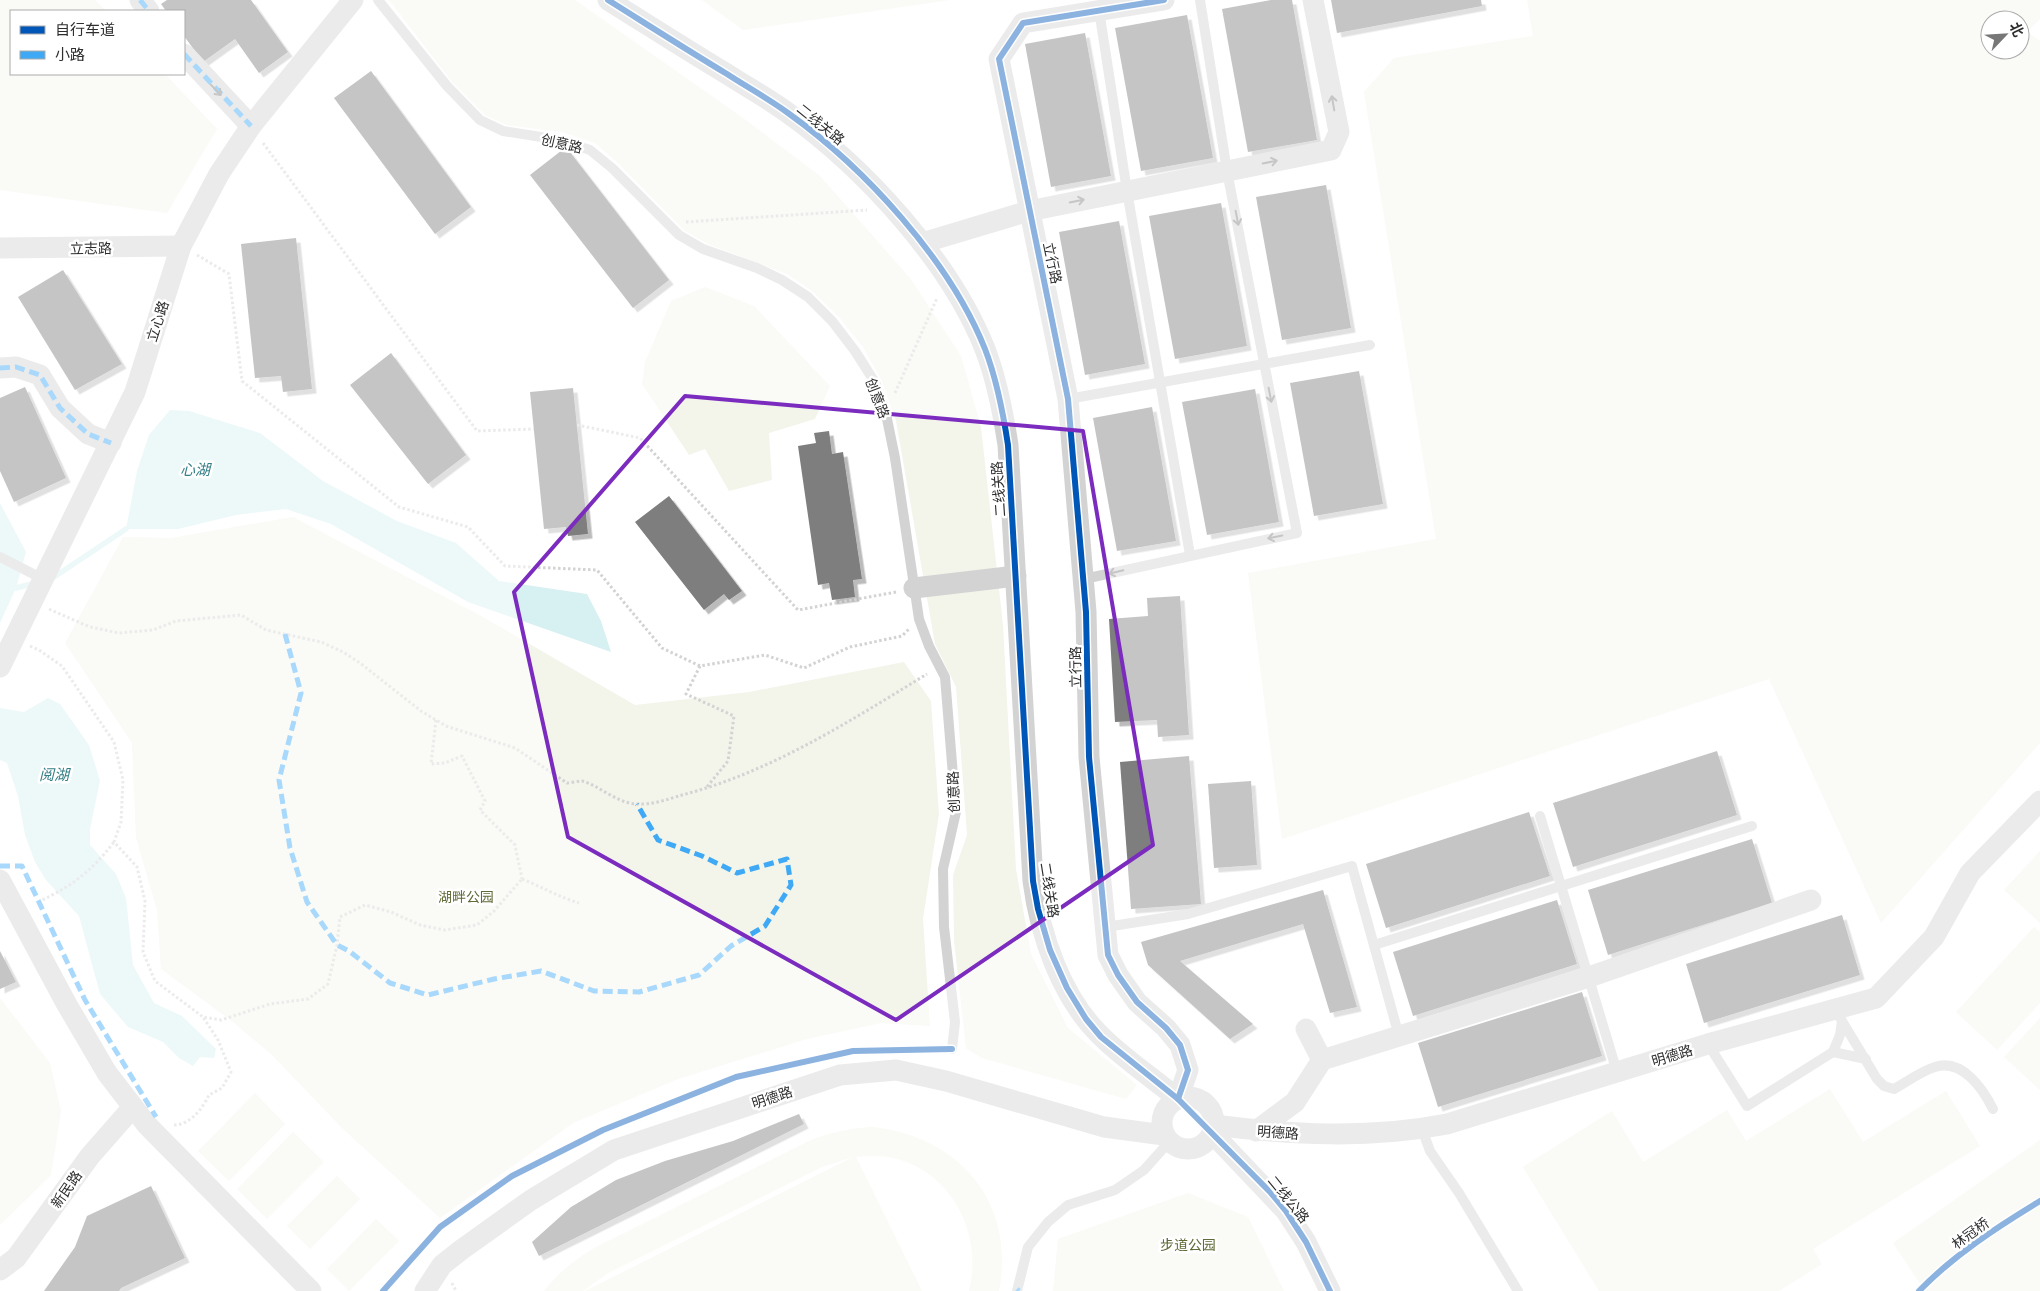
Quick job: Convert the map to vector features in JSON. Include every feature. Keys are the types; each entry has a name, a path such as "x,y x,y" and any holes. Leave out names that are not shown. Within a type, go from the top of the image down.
{"street":[{"path":"140,0 148,10"},
{"name":"立心路","path":"0,667 7,633 32,601 135,392 181,246 219,174 251,126 352,0"},
{"name":"二线关路","path":"608,0 786,111 832,148 892,208 922,243 947,277 978,332 997,384 1008,445 1033,881 1038,909 1046,937 1067,988 1093,1028 1111,1045 1178,1099"},
{"name":"立行路","path":"1164,0 1023,23 999,59 1068,399 1086,612 1089,756 1108,954 1118,975 1137,1002 1166,1028 1180,1045 1188,1070 1178,1099"},
{"path":"922,243 1029,211 1331,150 1339,132 1313,0"},
{"path":"185,55 251,126"},
{"name":"立志路","path":"0,248 181,246"},
{"path":"0,368 16,368 40,375 60,408 88,434 111,443"},
{"path":"914,588 1016,576"},
{"name":"明德路","path":"1213,1129 1289,1134 1375,1133 1422,1129 1447,1124 1708,1044 1838,1015 1876,998 1934,937 1970,873 2040,801"},
{"path":"0,880 66,1003 107,1073 147,1125 311,1291"},
{"path":"1256,1131 1295,1102 1322,1060 1589,978 1811,900"},
{"path":"1306,1028 1322,1060"},
{"name":"明德路","path":"425,1291 442,1265 461,1250 531,1200 614,1150 840,1075 896,1070 946,1082 1104,1127 1167,1139"},
{"path":"1189,1097 1205,1103 1210,1110 1213,1129 1208,1141 1193,1149 1184,1150 1167,1139 1162,1128 1164,1113 1168,1106 1178,1099 1189,1097"},
{"name":"新民路","path":"0,1270 16,1258 90,1156 133,1107"},
{"name":"二线公路","path":"1213,1129 1286,1211 1306,1242 1330,1291"}],"lane":[{"name":"创意路","path":"378,0 400,30 447,86 480,120 503,131 560,140 590,150 612,168 679,235 703,249 757,268 782,280 808,297 832,321 855,351 876,384 886,414 895,458 919,619 929,646 945,677 956,812 943,869 944,927 954,1022 952,1048"},
{"path":"1084,579 1297,533 1228,171 1200,0"},
{"path":"1099,10 1159,383 1190,555"},
{"path":"1068,399 1370,345"},
{"path":"0,557 43,579"},
{"path":"1540,816 1617,1072"},
{"path":"1374,945 1752,826"},
{"path":"1106,927 1188,914 1352,866 1399,1036"},
{"path":"1708,1044 1747,1106 1833,1052 1840,1035 1838,1015"},
{"path":"1838,1015 1884,1086 1894,1089 1934,1067 1944,1065 1954,1067 1963,1072 1985,1092 1994,1109"},
{"path":"1833,1052 1866,1059"},
{"path":"1422,1129 1430,1151 1460,1193 1518,1291"},
{"path":"1017,1291 1028,1247 1048,1222 1068,1205 1115,1190 1144,1170 1167,1139"}],"path":[{"path":"251,126 477,431 534,429"},
{"path":"666,224 892,208"},
{"path":"181,246 229,274 242,382 399,507 468,528 504,566 597,570 662,648 700,666 765,655 804,668 850,647 902,636 919,619"},
{"path":"886,414 947,277"},
{"path":"577,425 640,438 798,610 914,588"},
{"path":"32,601 90,627 119,633 153,630 176,621 241,615 266,630 321,642 343,652 446,726 474,737 515,748 567,783 581,781 615,798 637,804 660,801 705,789 747,773 830,734 927,673 937,662"},
{"path":"7,633 39,650 62,666 114,742 123,780 121,822 114,842 88,872 38,902"},
{"path":"700,666 686,694 734,716 728,761 705,789"},
{"path":"436,720 431,764 445,763 462,756 484,801 480,810 515,845 522,879"},
{"path":"114,842 137,867 145,901 143,952 155,981 202,1017 218,1040 231,1072 222,1088 209,1095 203,1107 188,1120 178,1125 169,1125 156,1117 147,1125"},
{"path":"522,879 558,896 580,903"},
{"path":"202,1017 221,1020 270,1004 308,999 328,984 337,945 340,917 365,905 391,912 420,925 445,930 478,925 522,879"}],"highlighted area":[{"path":"685,396 1083,431 1153,845 896,1020 568,837 514,592"}],"green space":[{"path":"0,0 95,0 105,10 10,10 10,75 166,75 217,129 167,213 0,190"},
{"path":"389,0 575,0 743,118 820,176 910,278 961,356 981,427 1003,625 1016,869 1031,954 1068,1028 1137,1085 1126,1099 982,1058 966,1048 954,941 953,875 967,835 956,687 935,644 896,421 882,381 863,347 839,317 811,290 787,274 708,244 685,231 617,162 595,143 562,132 507,125 485,115 452,82"},
{"path":"702,0 950,0 743,30"},
{"path":"1527,0 2040,0 2040,19 2030,29 2030,10 1980,10 1980,60 2030,60 2030,34 2040,41 2040,743 1881,923 1769,679 1282,839 1248,573 1436,539 1364,92 1394,58 1533,36"},
{"path":"705,287 754,306 830,386 815,419 769,433 772,480 729,491 705,449 689,455 642,384 645,362 671,301"},
{"name":"湖畔公园","path":"293,517 481,616 635,705 749,692 904,662 931,701 939,814 923,919 930,1026 881,1023 807,1039 678,1079 573,1123 440,1218 342,1128 272,1055 233,1022 161,969 157,910 136,838 132,743 65,643 123,537 171,538"},
{"path":"2040,851 2040,923 2004,890"},
{"path":"2034,927 2040,932 2040,1003 1997,1050 1956,1012"},
{"path":"0,998 50,1063 61,1111 51,1175 0,1225"},
{"path":"2040,1018 2040,1090 2004,1057"},
{"path":"1830,1089 1863,1142 1946,1091 1980,1146 1813,1249 1822,1264 1779,1291 1599,1291 1523,1167 1612,1111 1643,1162 1727,1110 1746,1141"},
{"path":"255,1093 285,1124 229,1181 198,1151"},
{"path":"873,1127 904,1133 932,1144 956,1160 975,1180 990,1203 999,1230 1002,1259 999,1291 969,1291 972,1264 970,1238 961,1214 948,1193 930,1175 909,1163 884,1156 856,1157 922,1291 585,1291 853,1157 822,1167 608,1273 583,1291 544,1291 567,1267 594,1248 811,1140 842,1131"},
{"path":"293,1132 324,1162 267,1219 237,1189"},
{"path":"2040,1140 2040,1291 1925,1291 1893,1243"},
{"path":"337,1176 360,1199 310,1249 287,1226"},
{"name":"步道公园","path":"1188,1193 1248,1217 1284,1291 1053,1291 1058,1239"},
{"path":"376,1219 399,1241 349,1291 327,1269"}],"water":[{"name":"心湖","path":"170,410 189,411 260,433 323,481 397,521 456,543 499,581 587,594 601,621 611,652 468,602 331,524 286,509 236,515 178,529 126,529 137,471 149,435"},
{"path":"0,503 26,552 16,588 0,623"},
{"name":"阅湖","path":"48,698 60,704 89,745 100,781 90,829 90,845 116,874 126,898 133,965 154,1003 182,1016 216,1049 214,1058 200,1057 193,1066 179,1058 163,1042 128,1027 100,994 79,916 46,880 35,862 25,835 18,796 7,763 0,760 0,708 24,712"}],"building":[{"path":"167,0 251,0 288,52 259,73 235,39 203,62 185,37 185,10 165,10 161,4"},
{"path":"1271,0 1292,0 1317,140 1248,152 1222,9"},
{"path":"1331,0 1481,0 1482,6 1337,33"},
{"path":"1187,15 1213,158 1141,171 1115,28"},
{"path":"1085,33 1111,176 1051,187 1025,44"},
{"path":"371,71 471,207 435,234 334,98"},
{"path":"566,147 669,280 633,308 530,175"},
{"path":"1326,185 1351,328 1282,340 1256,197"},
{"path":"1221,203 1247,346 1175,359 1149,216"},
{"path":"1119,221 1145,364 1085,375 1059,232"},
{"path":"296,238 312,389 283,392 281,376 255,378 241,244"},
{"path":"63,270 122,364 75,390 18,297"},
{"path":"391,353 466,455 428,484 350,385"},
{"path":"1359,371 1383,504 1314,516 1290,383"},
{"path":"25,387 66,478 14,502 0,471 0,398"},
{"path":"573,388 588,534 568,536 566,527 544,529 530,392"},
{"path":"1255,389 1279,522 1207,535 1182,402"},
{"path":"1152,407 1176,541 1117,551 1093,418"},
{"path":"829,431 832,454 843,452 862,579 853,580 855,597 832,600 829,583 818,585 798,446 816,443 814,433"},
{"path":"669,496 742,591 729,600 724,594 704,610 635,522"},
{"path":"1180,596 1189,735 1158,737 1157,720 1115,722 1109,619 1148,616 1147,598"},
{"path":"1717,751 1737,815 1573,867 1553,803"},
{"path":"1189,756 1201,904 1131,909 1120,762"},
{"path":"1251,781 1257,865 1214,868 1208,784"},
{"path":"1529,812 1550,876 1386,928 1366,864"},
{"path":"1752,839 1772,903 1608,955 1588,890"},
{"path":"1323,890 1357,1007 1330,1013 1303,924 1180,961 1253,1024 1230,1039 1148,965 1141,942"},
{"path":"1557,900 1577,964 1413,1016 1393,952"},
{"path":"1842,915 1860,975 1704,1023 1686,964"},
{"path":"0,951 16,982 0,989"},
{"path":"1582,992 1602,1056 1438,1107 1418,1043"},
{"path":"799,1114 804,1124 539,1256 532,1242 571,1207 616,1180 665,1161 733,1141"},
{"path":"151,1186 185,1258 121,1288 119,1291 44,1291 75,1247 87,1216"}],"waterway":[{"path":"51,579 126,529"},
{"path":"16,588 35,583"}],"marked path":[{"path":"140,0 148,10"},
{"path":"185,55 251,126"},
{"path":"0,368 16,367 40,375 60,408 88,434 111,443"},
{"path":"285,634 301,693 279,780 290,848 307,902 337,945 349,951 390,983 428,995 494,979 541,971 594,991 639,992 699,975 731,946 765,926 791,885 787,859 737,873 702,856 658,840 637,804"},
{"path":"0,866 22,866 85,1000 156,1117"}],"cycle path":[{"path":"608,0 766,98 817,135 875,189 902,219 928,250 970,316 993,372 1002,408 1008,445 1033,881 1038,909 1050,950 1067,988 1086,1019 1101,1037 1178,1099 1271,1193 1286,1211 1306,1242 1330,1291"},
{"path":"1164,0 1023,23 999,59 1068,399 1086,612 1089,757 1108,955 1118,975 1137,1002 1166,1028 1180,1045 1188,1070 1178,1099"},
{"path":"383,1291 440,1227 512,1176 603,1130 736,1077 853,1051 952,1049"},
{"name":"林冠桥","path":"1919,1291 1976,1242 2040,1201"}]}
